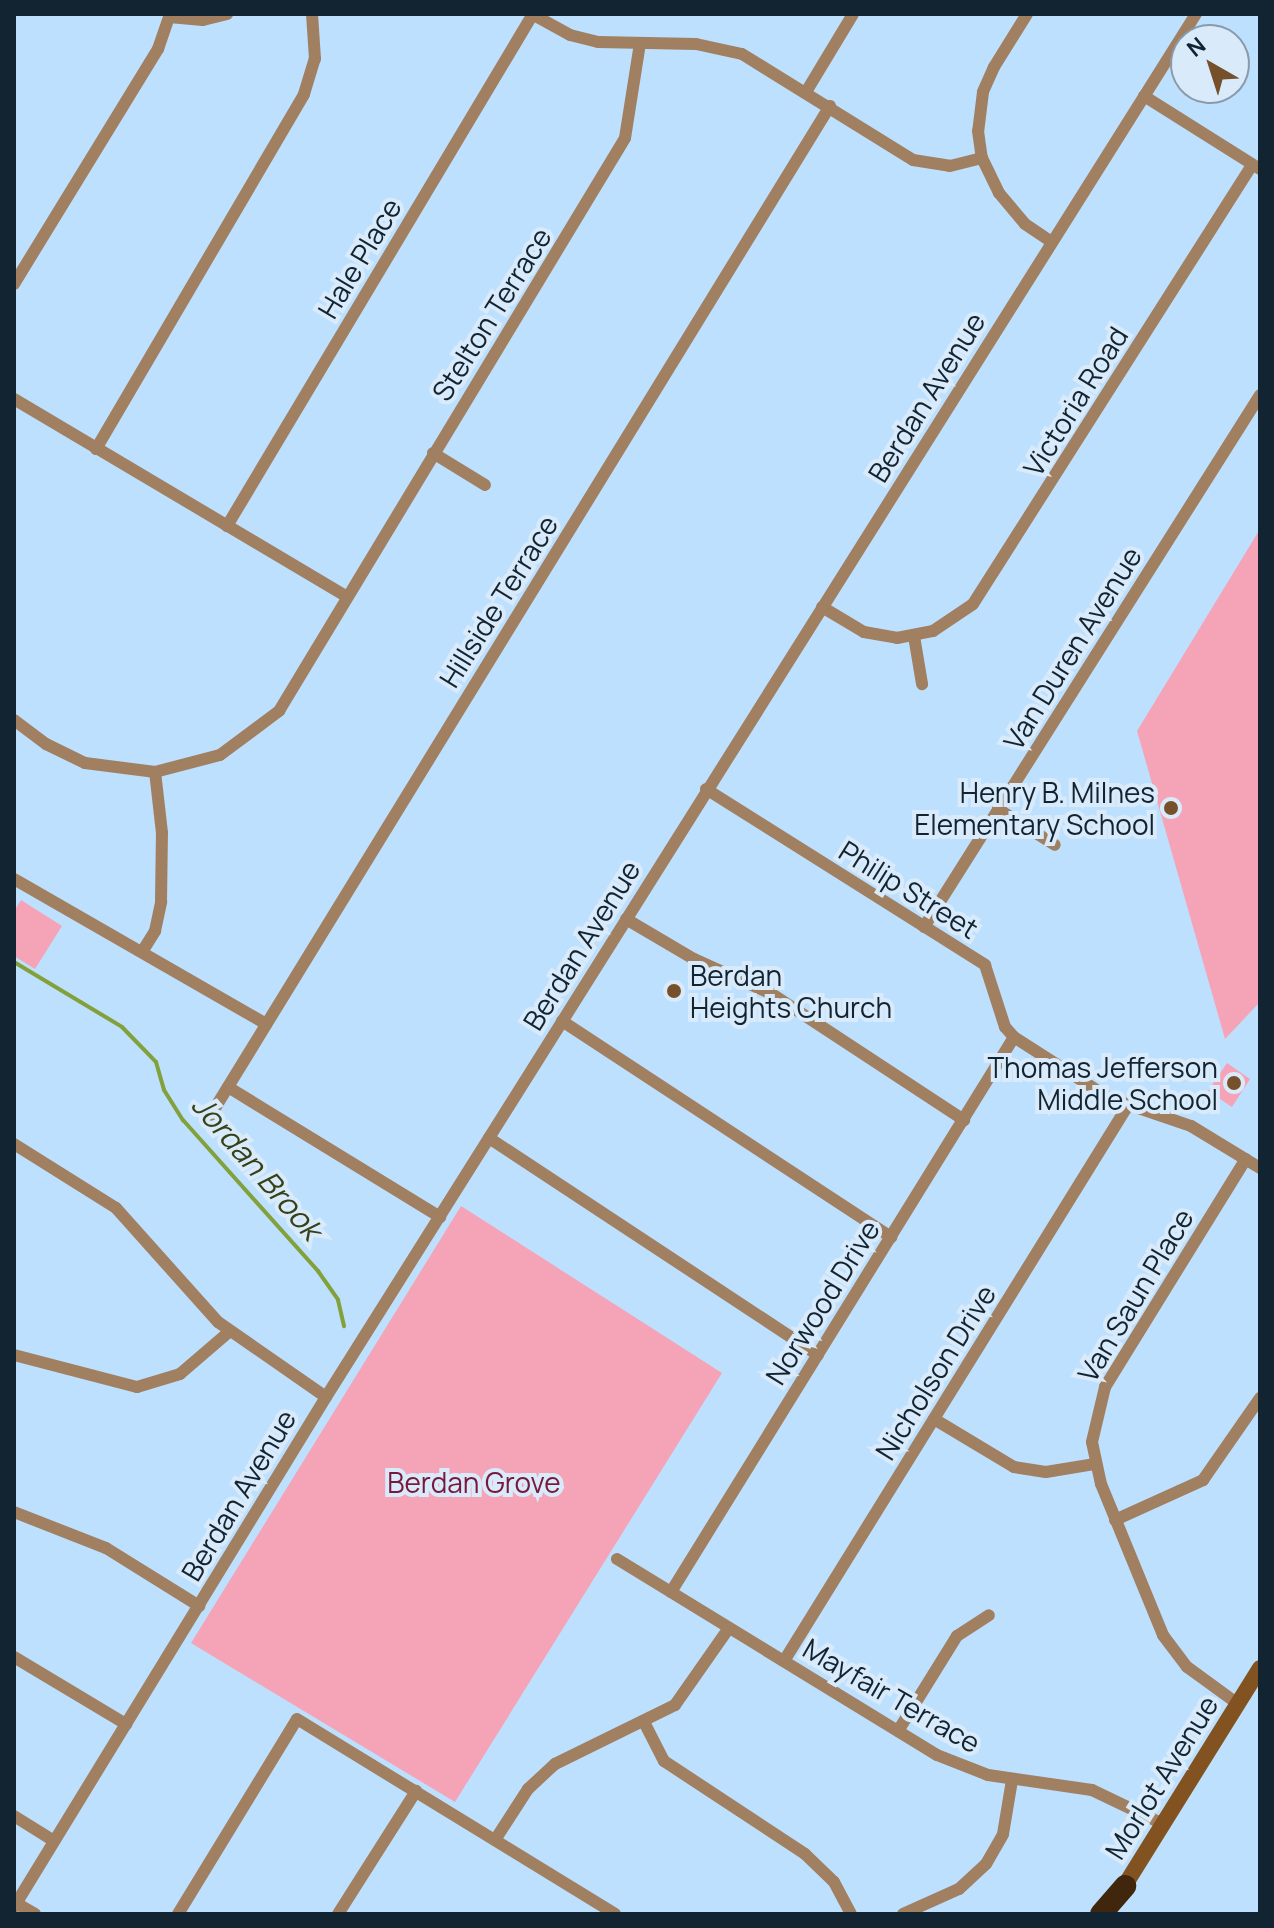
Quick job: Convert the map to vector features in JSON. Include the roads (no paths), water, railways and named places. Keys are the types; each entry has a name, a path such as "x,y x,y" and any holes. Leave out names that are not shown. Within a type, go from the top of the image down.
{"highway":[{"path":"1104,1914 1125,1886"},
{"path":"1116,1914 1125,1886"}],"street":[{"path":"14,284 158,49 169,17 203,20 227,14"},
{"path":"96,449 304,94 315,59 312,14"},
{"path":"532,14 570,35 719,47 742,54 926,165 950,166 982,158"},
{"name":"Hale Place","path":"227,526 532,14"},
{"path":"806,92 853,14"},
{"path":"1027,14 983,92 978,131 982,158 999,193 1025,224 1052,242"},
{"name":"Berdan Avenue","path":"15,1905 326,1397 1196,14"},
{"name":"Stelton Terrace","path":"14,720 46,744 85,763 155,772 199,763 259,730 290,695 625,138 640,43"},
{"path":"1144,96 1256,167"},
{"name":"Hillside Terrace","path":"207,1121 830,106"},
{"name":"Victoria Road","path":"822,607 864,632 914,636 960,616 984,590 1256,167"},
{"name":"Van Duren Avenue","path":"924,927 1260,395"},
{"path":"14,399 347,597"},
{"path":"433,453 485,485"},
{"path":"914,636 922,684"},
{"path":"142,952 155,931 161,902 162,833 155,772"},
{"name":"Philip Street","path":"706,789 985,965 1005,1027 1014,1037"},
{"path":"998,809 1055,845"},
{"path":"14,879 266,1024"},
{"path":"626,919 694,959 772,994 964,1120"},
{"path":"562,1021 891,1237"},
{"path":"1014,1037 1127,1107 1191,1126 1260,1168"},
{"name":"Norwood Drive","path":"671,1592 1014,1037"},
{"path":"228,1087 440,1217"},
{"name":"Nicholson Drive","path":"784,1661 1127,1107"},
{"path":"489,1138 818,1355"},
{"path":"14,1144 116,1208 200,1305 230,1331 326,1397"},
{"name":"Van Saun Place","path":"1238,1704 1187,1667 1163,1635 1095,1464 1093,1424 1105,1387 1246,1159"},
{"path":"14,1355 137,1387 180,1374 230,1331"},
{"path":"1115,1520 1203,1480 1260,1398"},
{"path":"934,1419 1014,1467 1046,1472 1095,1464"},
{"path":"14,1512 106,1548 199,1606"},
{"name":"Mayfair Terrace","path":"617,1559 898,1731 962,1766 1012,1780 1092,1790 1163,1824"},
{"path":"898,1731 957,1636 989,1615"},
{"path":"495,1840 528,1789 555,1764 591,1742 644,1722 687,1694 729,1628"},
{"path":"14,1657 126,1724"},
{"name":"Morlot Avenue","path":"1125,1886 1260,1668"},
{"path":"178,1914 297,1719 615,1914"},
{"path":"644,1722 664,1761 805,1854 834,1882 851,1914"},
{"path":"903,1914 959,1889 986,1864 1003,1834 1012,1780"},
{"path":"338,1914 416,1791"},
{"path":"14,1816 54,1841"},
{"path":"15,1905 35,1914"}],"waterway":[{"name":"Jordan Brook","path":"14,962 122,1027 156,1062 164,1090 183,1120 318,1271 338,1300 344,1326"}],"place":[{"name":"Henry B. Milnes Elementary School","path":"1171,808"},
{"name":"Berdan Heights Church","path":"674,991"},
{"name":"Thomas Jefferson Middle School","path":"1234,1083"}],"park label":[{"name":"Berdan Grove","path":"474,1482"}]}
